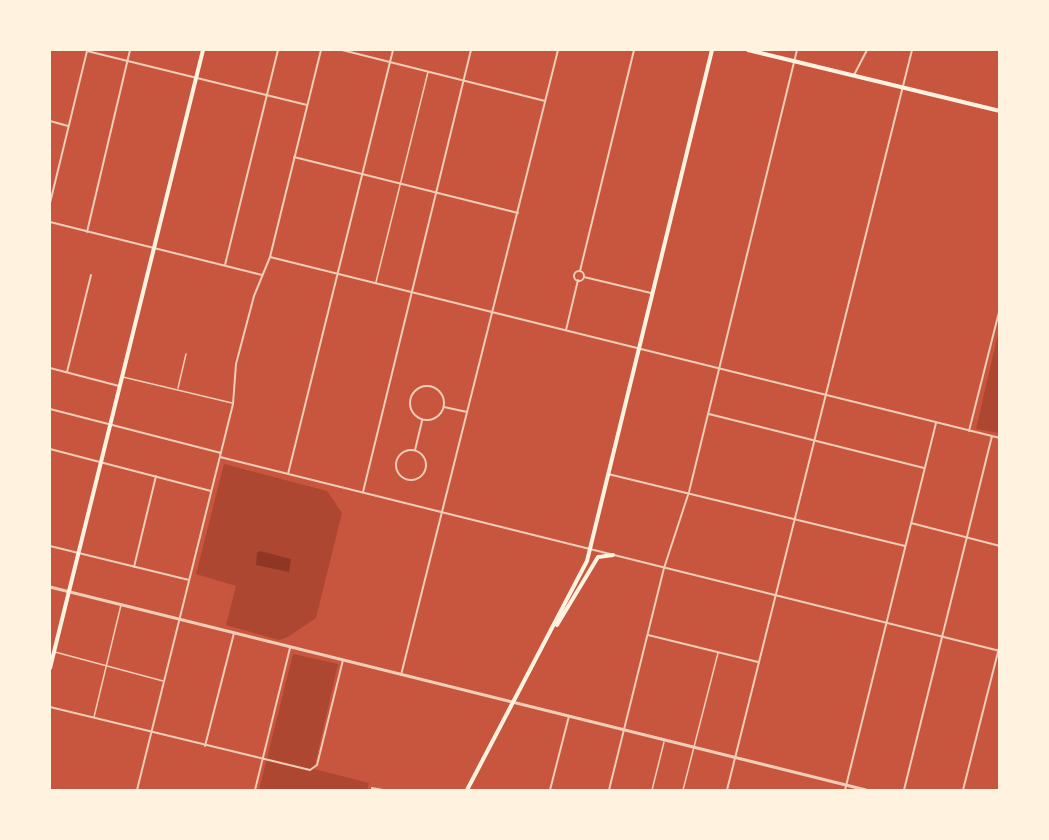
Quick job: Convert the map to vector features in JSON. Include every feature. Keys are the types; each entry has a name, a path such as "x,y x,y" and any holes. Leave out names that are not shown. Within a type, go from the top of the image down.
{"main road":[{"path":"50,668 203,50"},
{"path":"467,790 581,574 590,550 712,50"},
{"path":"747,50 999,111"},
{"path":"551,632 565,616 596,561 602,556 613,555"}],"street":[{"path":"50,203 87,50 307,105"},
{"path":"87,232 130,50"},
{"path":"225,265 278,50"},
{"path":"137,790 233,404 236,364 254,296 270,257 321,50"},
{"path":"342,50 545,100"},
{"path":"288,474 393,50"},
{"path":"363,492 471,50"},
{"path":"401,675 558,50"},
{"path":"584,277 580,271 634,50"},
{"path":"609,790 664,568 689,492 709,414 717,369 796,50"},
{"path":"854,75 867,50"},
{"path":"727,790 912,50"},
{"path":"50,121 68,126"},
{"path":"294,157 518,213"},
{"path":"50,222 263,275"},
{"path":"270,257 999,438"},
{"path":"566,331 578,280 574,274 580,271"},
{"path":"67,372 91,275"},
{"path":"578,280 584,277 653,294"},
{"path":"969,431 999,308"},
{"path":"50,368 120,386"},
{"path":"427,385 435,387 444,398 444,407 436,418 423,419 414,414 410,404 412,394 418,388 427,385"},
{"path":"444,407 467,412"},
{"path":"50,409 441,514 999,650"},
{"path":"709,414 925,468"},
{"path":"415,450 423,419"},
{"path":"844,790 936,422"},
{"path":"904,790 992,436"},
{"path":"50,449 211,491"},
{"path":"415,450 423,455 427,468 418,479 409,480 400,476 396,462 401,453 415,450"},
{"path":"608,474 905,546"},
{"path":"134,567 157,476"},
{"path":"911,523 999,546"},
{"path":"50,546 189,580"},
{"path":"50,587 866,790"},
{"path":"205,746 234,633"},
{"path":"648,635 759,663"},
{"path":"963,790 999,644"},
{"path":"255,790 290,647"},
{"path":"50,707 310,770 316,767 343,660"},
{"path":"550,790 568,716"},
{"path":"372,789 383,790"}],"lane":[{"path":"376,282 428,71"},
{"path":"177,389 186,354"},
{"path":"122,376 233,404"},
{"path":"94,718 121,605"},
{"path":"53,652 164,681"},
{"path":"683,790 718,653"},
{"path":"652,790 665,741"}],"shaded area":[{"path":"999,330 1000,433 976,429"},
{"path":"224,464 327,491 342,513 316,618 288,637 279,640 226,625 236,586 196,574"},
{"path":"260,551 291,559 289,572 256,565 257,553"},
{"path":"293,654 338,664 314,769 369,783 367,790 259,790"}]}
